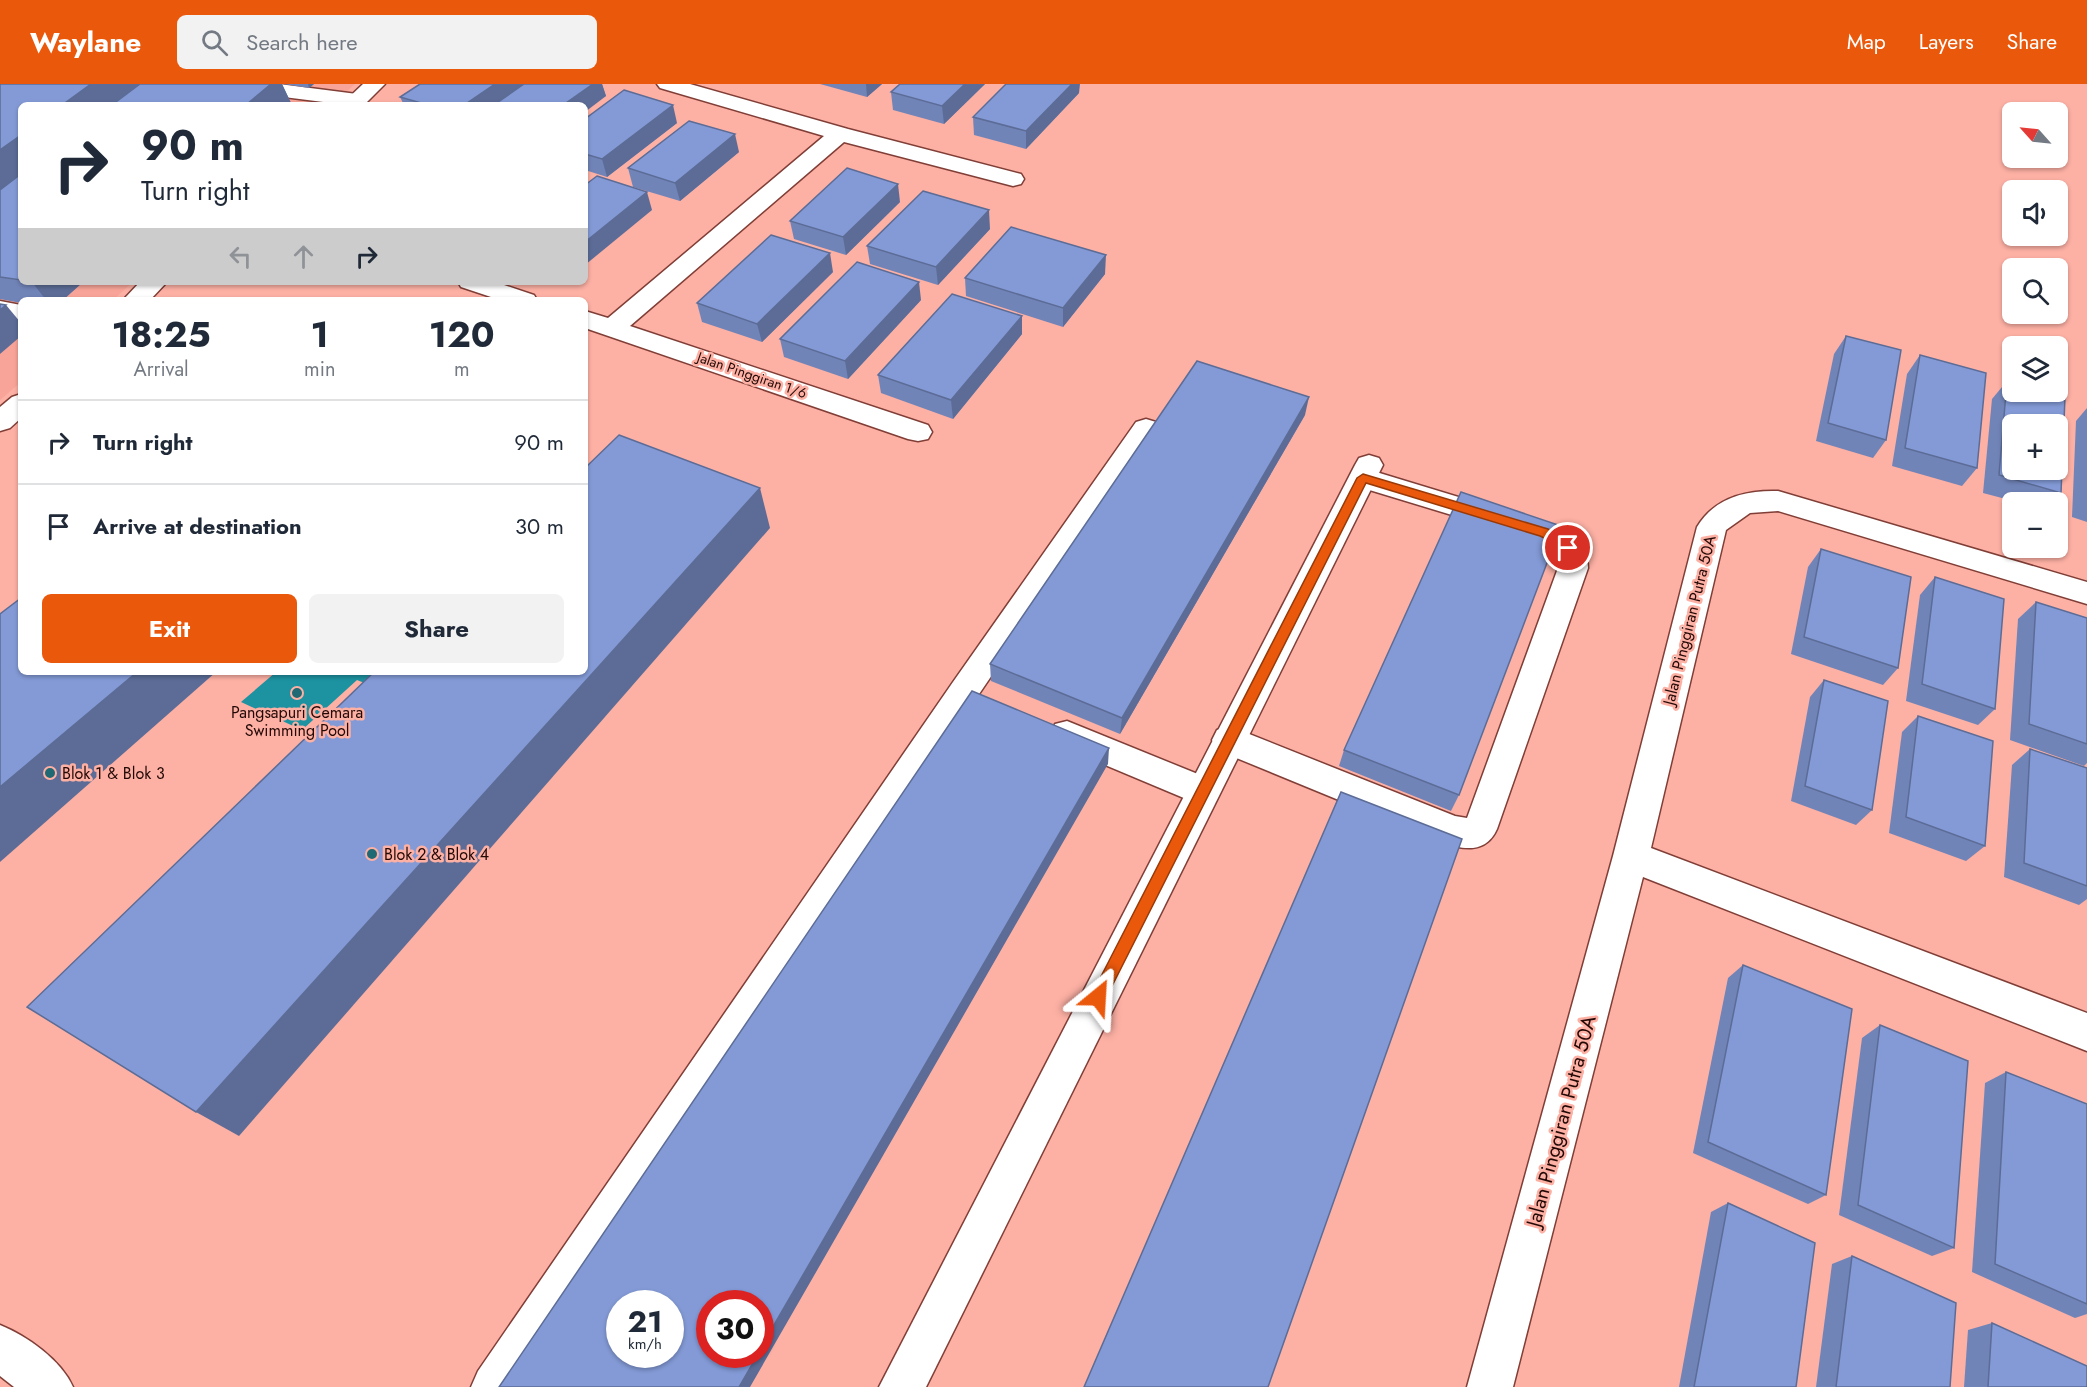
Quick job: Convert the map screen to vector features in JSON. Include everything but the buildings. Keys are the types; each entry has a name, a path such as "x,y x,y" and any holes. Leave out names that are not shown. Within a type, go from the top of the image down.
{"street":[{"path":"229,84 355,102 375,84"},
{"path":"667,84 840,134 1013,179"},
{"path":"612,328 840,134"},
{"path":"138,297 152,285"},
{"path":"479,285 516,297"},
{"path":"0,309 18,312"},
{"name":"Jalan Pinggiran 1/6","path":"588,320 918,432"},
{"path":"0,422 18,406"},
{"path":"494,1387 964,691 1146,428"},
{"path":"902,1387 1203,790 1366,471 1544,532 1558,539 1573,558 1573,568 1559,609 1480,829 1473,834 1453,831 1229,740"},
{"name":"Jalan Pinggiran Putra 50A","path":"1490,1387 1631,856 1712,527 1722,514 1737,505 1756,500 1778,501 2087,593"},
{"path":"964,691 997,705"},
{"path":"1040,723 1203,790"},
{"path":"1631,856 2087,1032"},
{"path":"0,1347 50,1387"}],"shaded area":[{"path":"18,84 355,84 335,102 18,102 18,285 130,285 116,297 18,297 18,385 0,400 0,97"}],"water":[{"name":"Pangsapuri Cemara Swimming Pool","path":"272,675 391,675 367,684 357,680 302,730 241,702"}],"place":[{"name":"Pangsapuri Cemara Swimming Pool","path":"297,693"},
{"name":"Blok 1 & Blok 3","path":"50,773"},
{"name":"Blok 2 & Blok 4","path":"372,854"}],"route":[{"path":"1098,997 1363,478 1544,532 1558,539 1568,548"}]}
